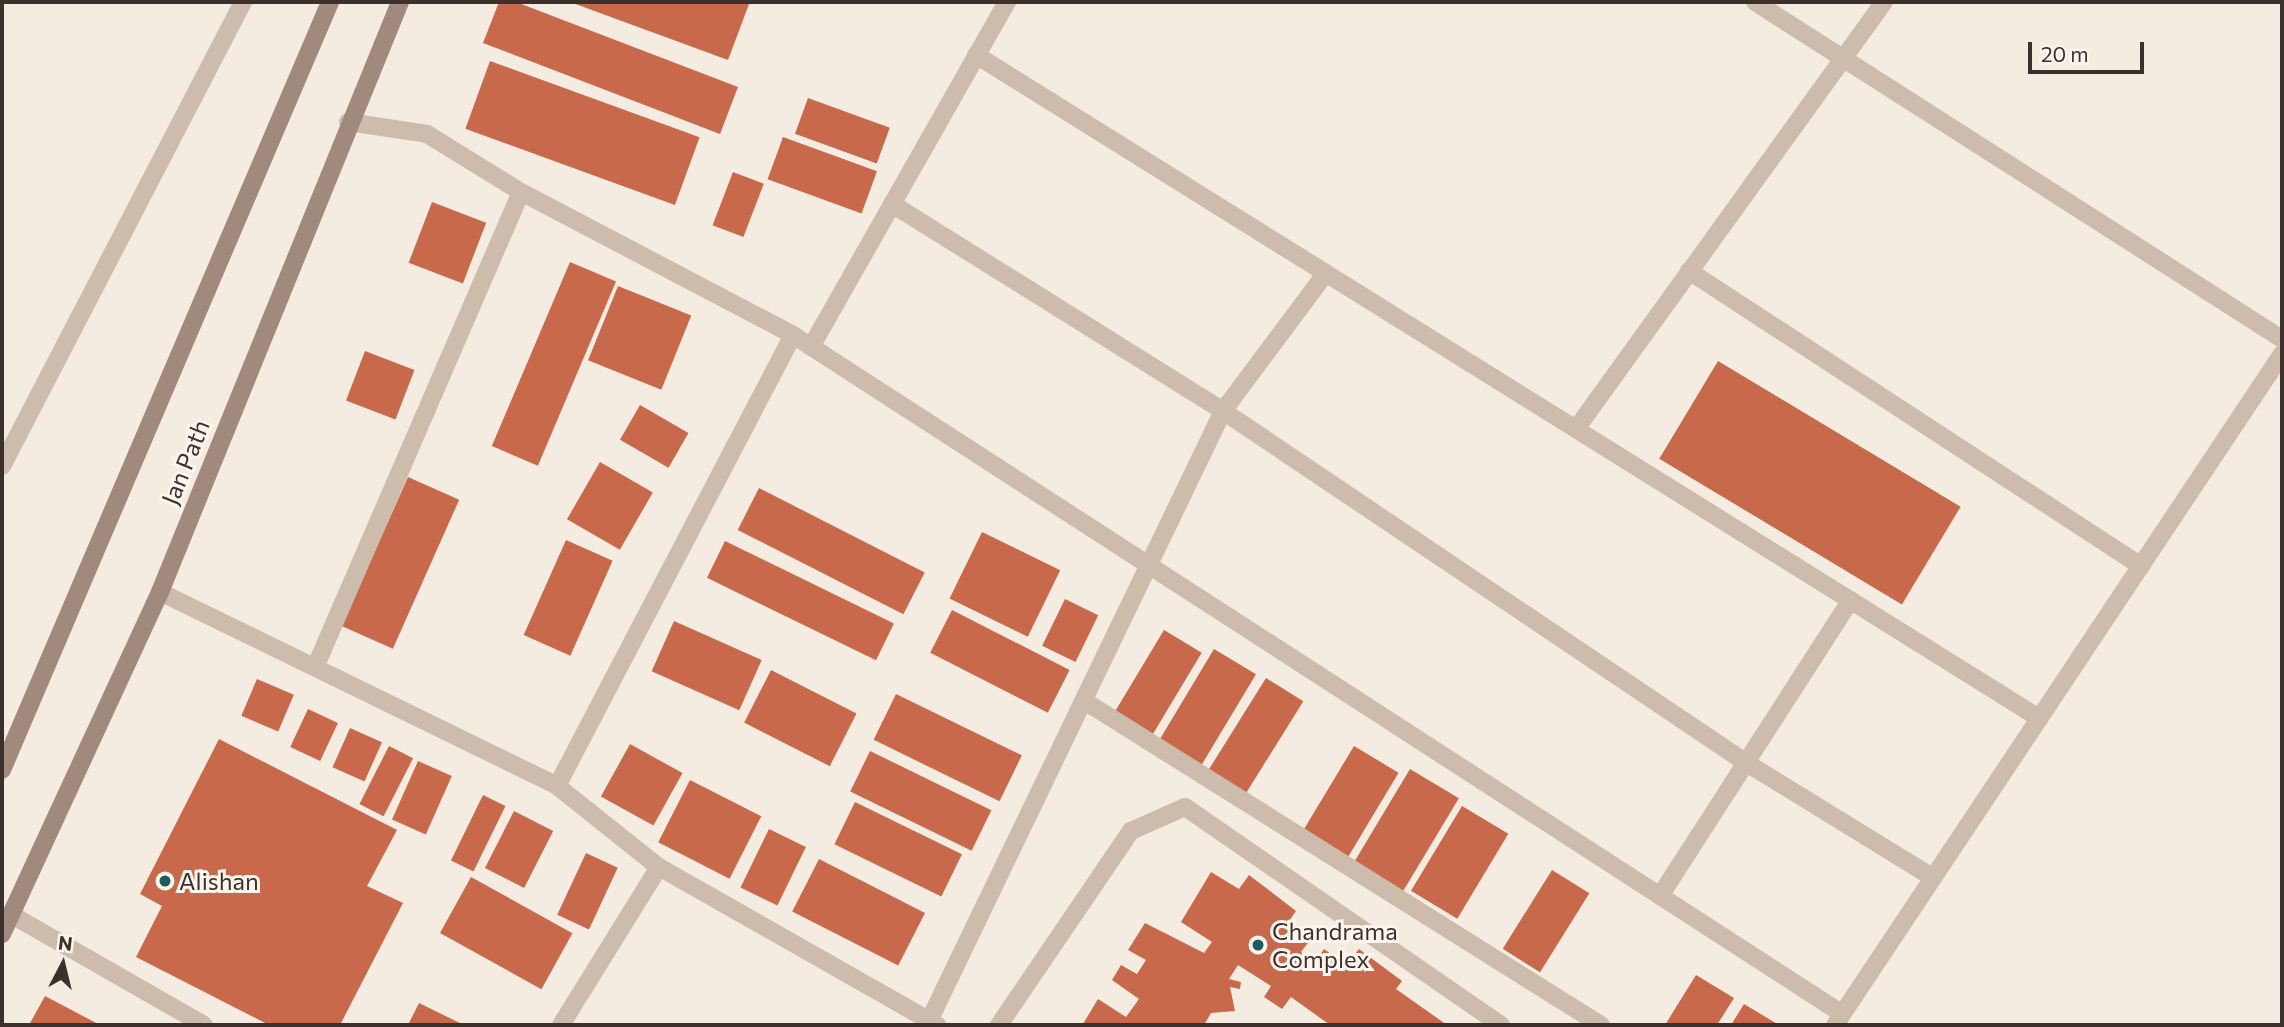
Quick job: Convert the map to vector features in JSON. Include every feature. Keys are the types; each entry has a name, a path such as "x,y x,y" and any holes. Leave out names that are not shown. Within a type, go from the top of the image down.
{"main road":[{"name":"Jan Path","path":"2,770 330,2"},
{"name":"Jan Path","path":"2,934 160,592 348,122 400,2"}],"street":[{"path":"2,466 243,2"},
{"path":"811,347 1007,2"},
{"path":"1755,2 2282,339"},
{"path":"1576,429 1689,271 1847,59 1884,2"},
{"path":"976,55 2039,718"},
{"path":"348,122 426,134 521,192 793,335 1660,896 1838,1019 2141,566 2279,367"},
{"path":"317,663 521,192"},
{"path":"892,204 1223,411 1745,762 1932,877"},
{"path":"1689,271 2141,566"},
{"path":"160,592 317,663 557,786 659,867 933,1023 1153,568 1223,411 1326,273"},
{"path":"557,786 793,335"},
{"path":"1660,896 1851,600"},
{"path":"1086,702 1601,1025"},
{"path":"999,1025 1131,831 1185,807 1501,1025"},
{"path":"561,1025 659,867"},
{"path":"12,915 204,1025"}],"building":[{"path":"499,2 516,2 738,87 720,134 483,43"},
{"path":"570,2 743,2 749,4 728,60"},
{"path":"490,61 700,137 675,205 465,129"},
{"path":"808,98 890,128 877,163 795,134"},
{"path":"783,137 877,171 862,213 768,179"},
{"path":"733,172 764,184 743,237 713,225"},
{"path":"432,202 486,223 463,283 409,263"},
{"path":"570,262 616,282 538,466 492,446"},
{"path":"618,286 691,316 661,390 588,360"},
{"path":"365,351 414,370 395,419 346,400"},
{"path":"1718,361 1961,507 1902,604 1659,459"},
{"path":"640,405 688,433 668,468 620,440"},
{"path":"600,462 653,492 620,550 567,519"},
{"path":"408,477 459,500 393,649 342,626"},
{"path":"759,488 925,572 903,614 738,530"},
{"path":"982,532 1060,570 1028,637 950,599"},
{"path":"566,540 613,561 570,656 524,635"},
{"path":"725,541 894,623 876,660 707,578"},
{"path":"1065,599 1098,615 1075,662 1042,646"},
{"path":"952,610 1070,670 1048,713 930,653"},
{"path":"674,621 762,660 739,710 652,671"},
{"path":"1164,630 1202,653 1152,735 1115,712"},
{"path":"1214,649 1256,674 1201,766 1159,741"},
{"path":"771,670 857,714 830,766 744,723"},
{"path":"1266,678 1303,701 1246,793 1209,770"},
{"path":"257,679 294,695 278,731 241,716"},
{"path":"896,694 1022,755 999,801 874,740"},
{"path":"308,709 338,723 320,761 290,747"},
{"path":"350,728 382,742 364,782 333,767"},
{"path":"219,739 397,830 367,886 403,903 340,1025 269,1025 136,957 162,906 140,894"},
{"path":"630,744 682,773 653,826 601,796"},
{"path":"389,746 413,758 384,816 359,804"},
{"path":"1354,746 1399,773 1348,858 1303,831"},
{"path":"870,751 991,810 972,851 850,791"},
{"path":"418,761 452,776 426,835 392,819"},
{"path":"1410,769 1459,798 1403,892 1354,862"},
{"path":"690,780 761,816 730,879 658,842"},
{"path":"483,795 505,806 473,872 451,861"},
{"path":"855,802 962,854 941,896 834,844"},
{"path":"1462,806 1508,834 1457,919 1411,891"},
{"path":"514,811 553,831 524,888 485,868"},
{"path":"769,829 806,847 777,905 741,887"},
{"path":"586,853 618,868 589,929 557,915"},
{"path":"819,859 925,913 898,966 792,912"},
{"path":"1552,870 1589,893 1540,972 1503,949"},
{"name":"Chandrama Complex","path":"1211,872 1239,889 1249,875 1296,911 1287,924 1310,940 1301,952 1316,962 1324,949 1346,965 1359,949 1402,981 1396,989 1447,1025 1330,1025 1291,997 1282,1009 1264,997 1271,986 1238,965 1229,979 1241,982 1240,989 1230,987 1235,1011 1211,1013 1204,1025 1083,1024 1098,999 1126,1017 1139,999 1112,980 1121,965 1137,974 1146,960 1128,950 1145,923 1204,953 1212,942 1181,922"},
{"path":"471,877 572,933 541,989 440,933"},
{"path":"1696,975 1734,998 1717,1025 1665,1025"},
{"path":"45,996 100,1025 29,1025"},
{"path":"419,1003 464,1025 408,1025"},
{"path":"1744,1004 1779,1025 1731,1025"}],"place":[{"name":"Alishan","path":"165,881"},
{"name":"Chandrama Complex","path":"1258,945"}]}
